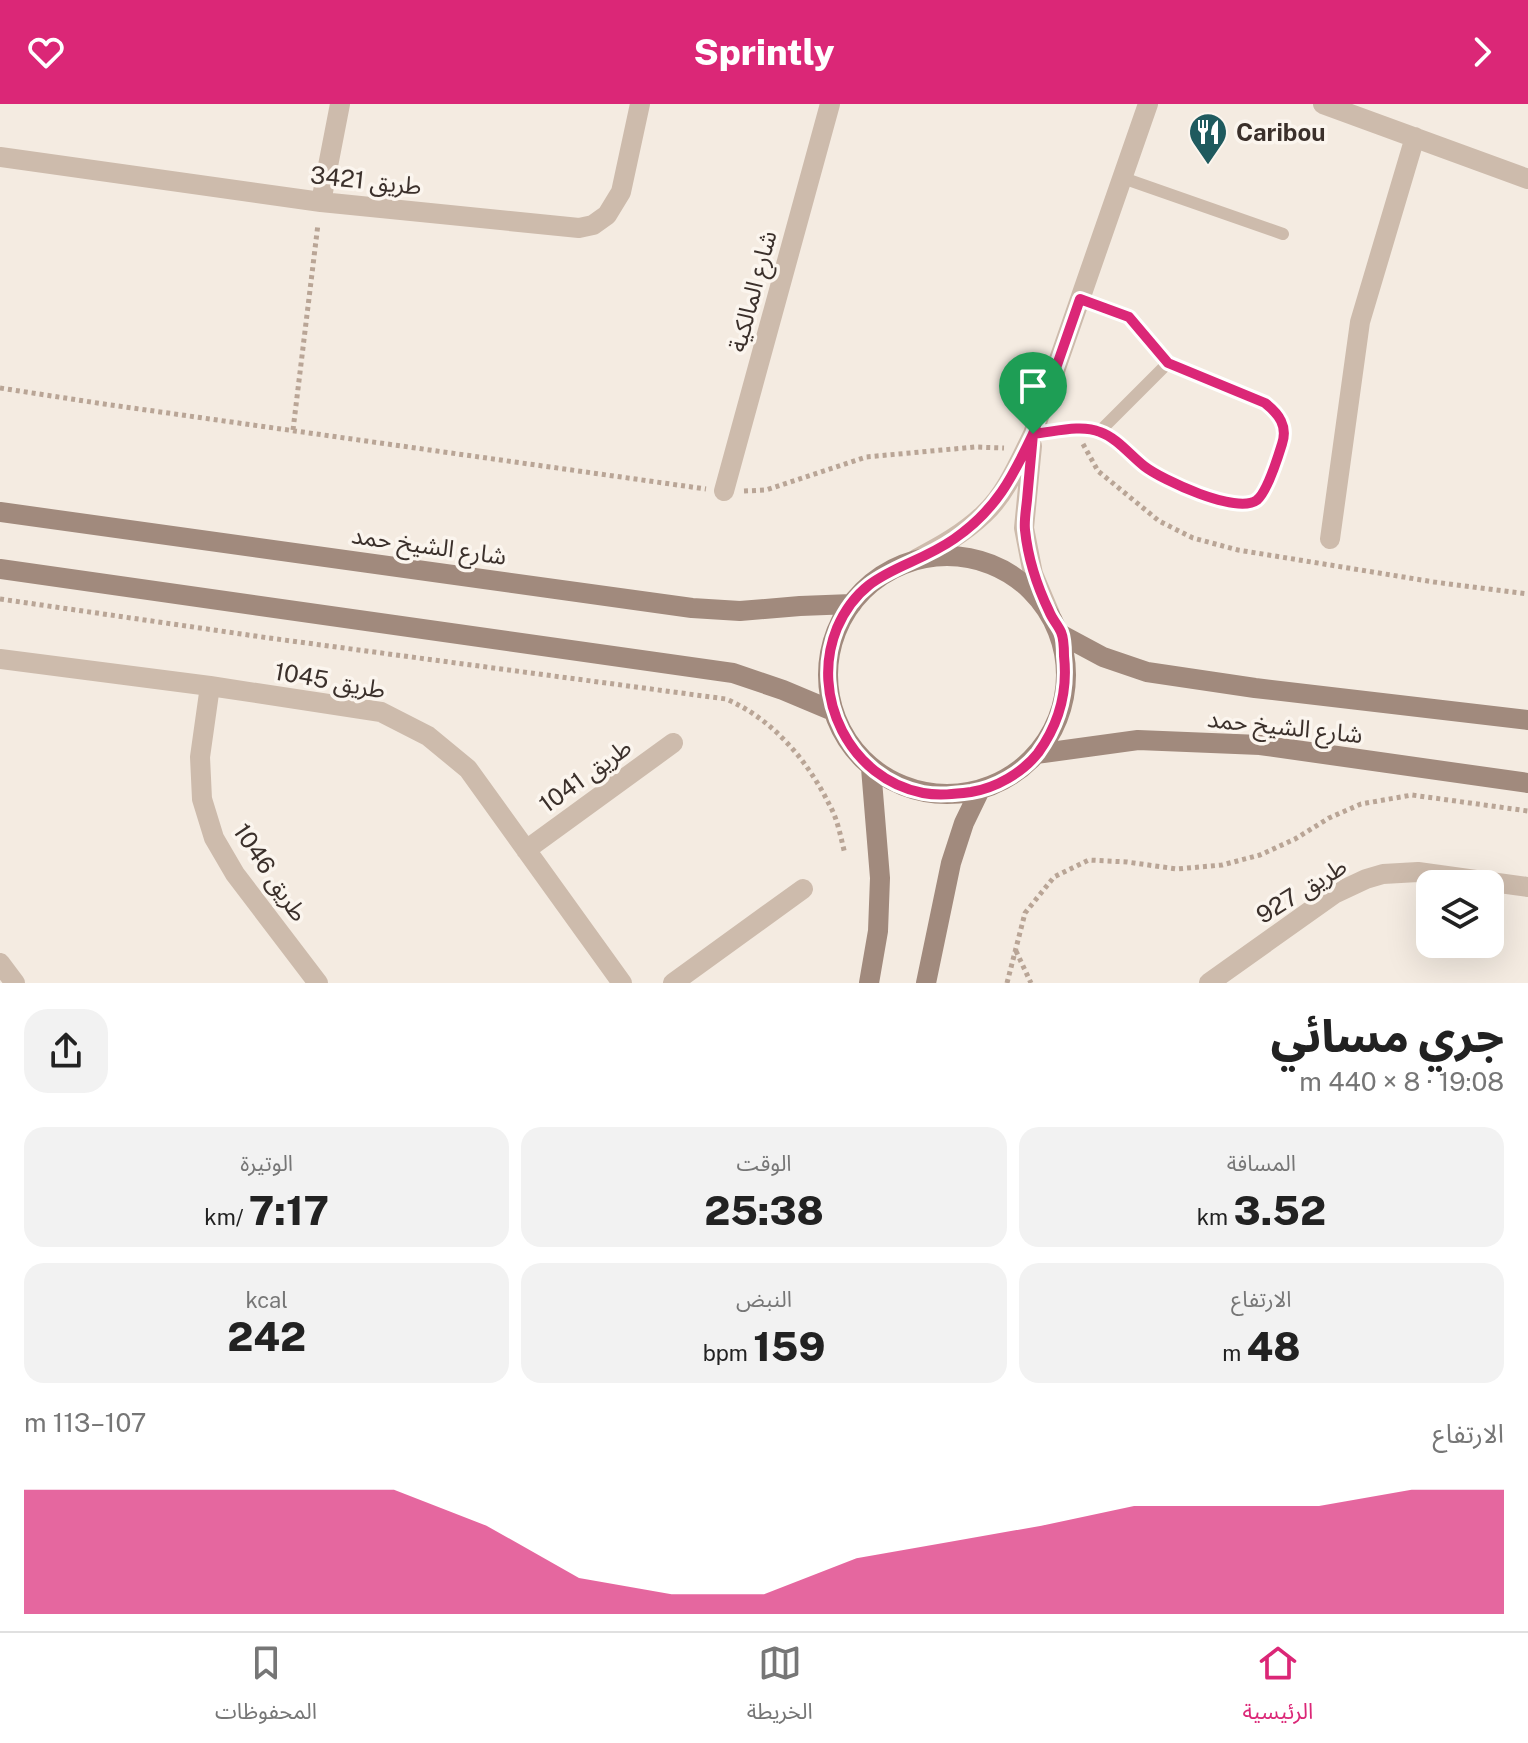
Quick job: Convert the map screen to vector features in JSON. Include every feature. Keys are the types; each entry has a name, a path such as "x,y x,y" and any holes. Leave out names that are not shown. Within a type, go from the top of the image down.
{"main road":[{"name":"شارع الشيخ حمد","path":"0,512 692,608 740,611 852,604"},
{"path":"947,556 978,560 1006,571 1030,590 1062,635 1066,673 1063,702 1053,730 1025,766 980,790 952,795 923,793 895,784 854,752 833,711 828,683 829,655 838,628 865,588 898,566 916,559 947,556"},
{"path":"0,569 733,673 833,711"},
{"name":"شارع الشيخ حمد","path":"1062,635 1103,657 1147,672 1528,720"},
{"name":"شارع الشيخ حمد","path":"1036,754 1138,740 1260,745 1528,783"},
{"path":"869,983 878,931 880,878 871,768"},
{"path":"926,983 951,863 964,823 980,790"}],"street":[{"path":"321,202 340,104"},
{"name":"طريق 3421","path":"0,157 321,202 579,228 593,225 607,215 621,192 640,104"},
{"name":"شارع المالكية","path":"724,491 830,104"},
{"path":"916,559 953,540 987,512 1013,476 1033,434 1148,104"},
{"path":"1323,104 1528,179"},
{"path":"1330,539 1360,322 1415,137"},
{"path":"1033,434 1024,528 1033,574 1050,614"},
{"name":"طريق 1045","path":"0,659 381,712 428,736 468,769 622,983"},
{"name":"طريق 1046","path":"210,686 200,757 202,799 214,838 235,874 318,983"},
{"name":"طريق 1041","path":"526,850 673,743"},
{"name":"طريق 927","path":"1209,983 1334,894 1366,879 1392,873 1418,872 1528,887"},
{"path":"673,983 803,889"},
{"path":"0,963 15,983"}],"lane":[{"path":"1123,178 1283,234"},
{"path":"1033,434 1100,431 1162,478 1244,505 1258,499 1283,441 1284,427 1277,413 1265,403 1168,363 1129,317 1080,299"},
{"path":"1100,431 1168,363"}],"path":[{"path":"293,430 321,202"},
{"path":"0,388 724,491 766,490 866,457 975,447 1005,448 1033,434"},
{"path":"1074,430 1098,471 1159,521 1193,538 1238,550 1528,594"},
{"path":"0,599 726,699 744,706 777,730 808,767 832,808 845,854"},
{"path":"1007,983 1025,913 1054,877 1089,860 1177,869 1222,865 1260,855 1361,804 1412,795 1528,811"},
{"path":"1016,950 1031,983"}],"place":[{"name":"Caribou","path":"1208,166"}],"route":[{"path":"1033,434 1013,476 987,512 953,540 898,566 865,588 838,628 829,655 828,683 833,711 854,752 895,784 923,793 952,795 980,790 1025,766 1053,730 1063,702 1066,673 1062,635 1033,574 1024,528 1033,434 1087,429 1100,431 1162,478 1244,505 1258,499 1267,484 1283,441 1284,427 1277,413 1265,403 1168,363 1129,317 1080,299 1033,434"}]}
